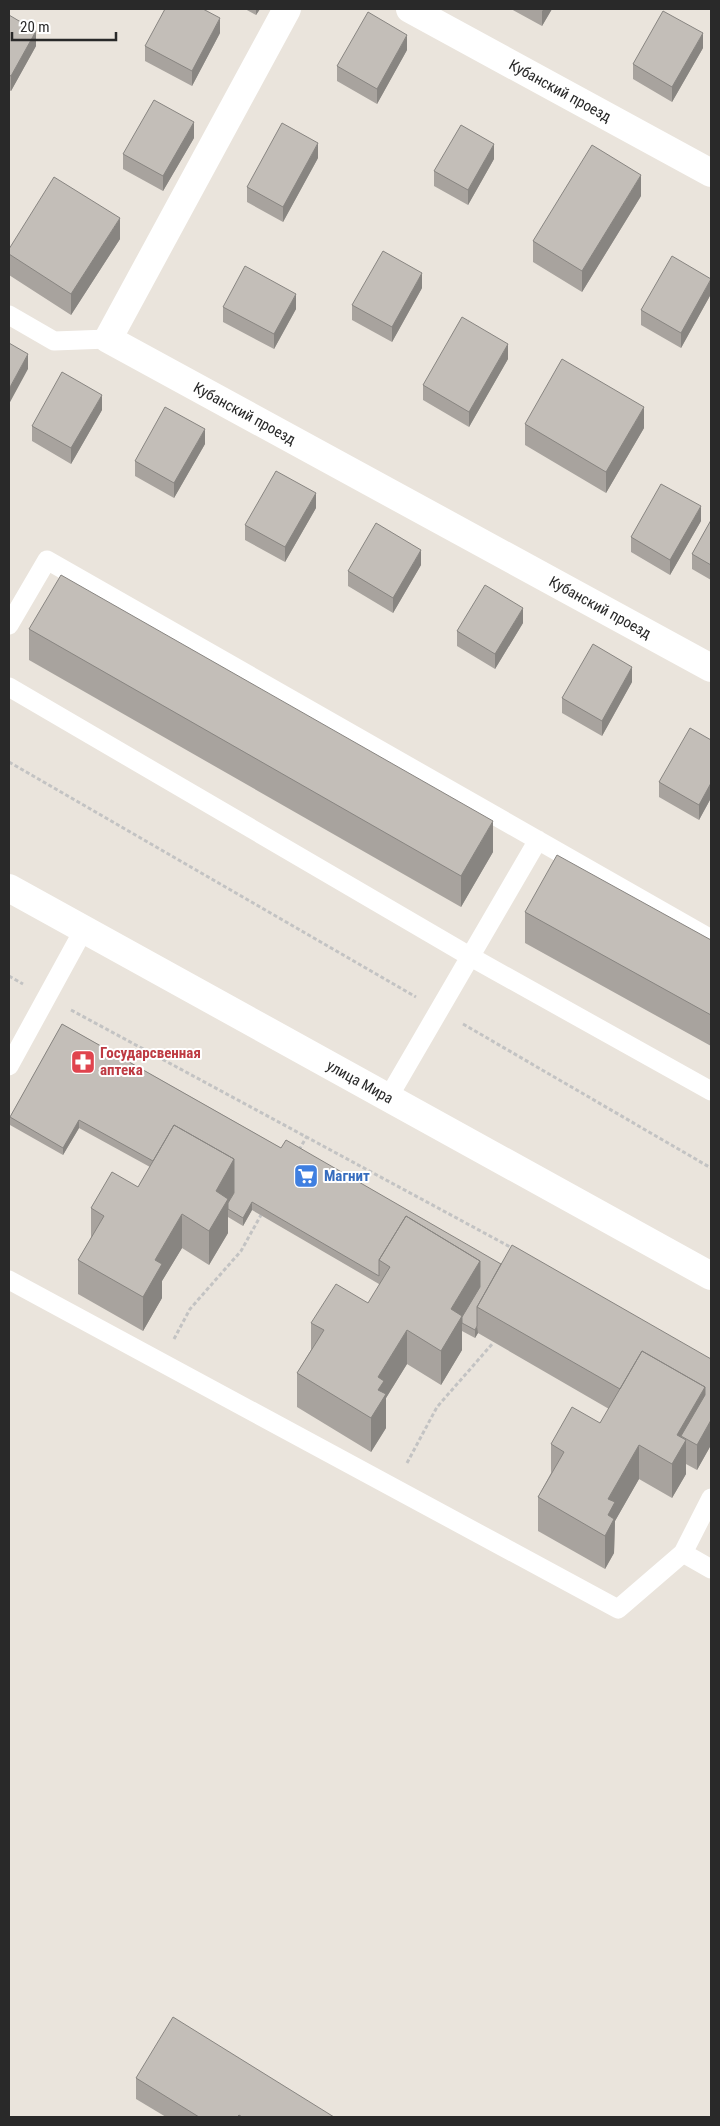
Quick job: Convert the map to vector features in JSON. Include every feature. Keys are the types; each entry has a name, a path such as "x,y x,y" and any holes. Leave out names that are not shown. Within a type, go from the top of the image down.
{"street":[{"path":"108,338 287,9"},
{"name":"Кубанский проезд","path":"410,9 711,173"},
{"name":"Кубанский проезд","path":"108,338 711,668"},
{"name":"улица Мира","path":"9,888 711,1276"}],"lane":[{"path":"9,315 54,341 108,338"},
{"path":"9,625 47,560 711,939"},
{"path":"9,687 471,957 711,1092"},
{"path":"388,1098 538,840"},
{"path":"9,1066 84,929"},
{"path":"9,1280 618,1609 682,1553 711,1498"},
{"path":"682,1553 711,1569"}],"path":[{"path":"9,762 711,1168"},
{"path":"9,976 517,1250"},
{"path":"297,1154 307,1136"},
{"path":"163,1362 190,1309 241,1251 261,1215"},
{"path":"394,1488 437,1407 493,1343"}],"building":[{"path":"165,9 203,9 220,18 192,71 145,46"},
{"path":"663,11 703,33 672,87 633,64"},
{"path":"368,12 407,35 377,89 337,66"},
{"path":"9,15 36,31 11,76 9,75"},
{"path":"154,100 194,122 163,176 123,154"},
{"path":"282,123 318,143 283,207 247,187"},
{"path":"461,125 494,144 468,190 434,171"},
{"path":"592,145 641,175 582,271 533,241"},
{"path":"54,177 120,218 71,294 9,254 9,249"},
{"path":"383,251 422,273 392,327 352,305"},
{"path":"672,256 711,279 681,333 641,310"},
{"path":"245,266 296,294 274,334 223,307"},
{"path":"462,317 508,344 469,412 423,385"},
{"path":"9,343 28,354 9,389"},
{"path":"562,359 644,407 606,472 525,424"},
{"path":"62,372 102,395 71,448 32,426"},
{"path":"165,407 205,429 174,483 135,461"},
{"path":"276,471 316,493 285,547 245,525"},
{"path":"661,484 701,506 670,560 631,537"},
{"path":"711,520 711,565 692,554"},
{"path":"376,523 421,550 393,598 348,571"},
{"path":"61,575 493,821 461,876 29,629"},
{"path":"485,585 523,608 495,654 457,631"},
{"path":"593,644 632,667 602,721 562,698"},
{"path":"690,728 711,740 711,783 699,805 659,782"},
{"path":"557,855 711,940 711,1015 525,912"},
{"path":"62,1024 281,1148 286,1140 501,1264 477,1307 477,1326 475,1330 462,1323 462,1317 480,1287 480,1261 406,1216 379,1260 379,1276 252,1202 243,1218 228,1209 228,1203 234,1193 234,1159 174,1125 153,1161 79,1120 63,1148 10,1117"},
{"path":"174,1125 234,1159 216,1191 228,1199 209,1231 182,1214 155,1260 162,1264 143,1297 78,1260 104,1216 91,1208 112,1172 138,1187"},
{"path":"406,1216 480,1261 451,1309 462,1316 441,1351 407,1330 378,1377 384,1381 378,1390 386,1394 371,1418 297,1373 324,1330 311,1323 336,1284 368,1303 390,1267 379,1260"},
{"path":"512,1245 711,1359 711,1420 697,1445 681,1436 705,1395 705,1387 642,1351 620,1389 477,1307"},
{"path":"642,1351 705,1387 677,1435 686,1440 672,1464 639,1445 608,1499 615,1502 608,1515 614,1519 605,1536 538,1497 564,1452 551,1444 572,1407 600,1423"},
{"path":"173,2017 334,2117 242,2117 239,2115 237,2117 199,2117 136,2078"}],"place":[{"name":"Государсвенная аптека","path":"83,1062"},
{"name":"Магнит","path":"306,1176"}]}
